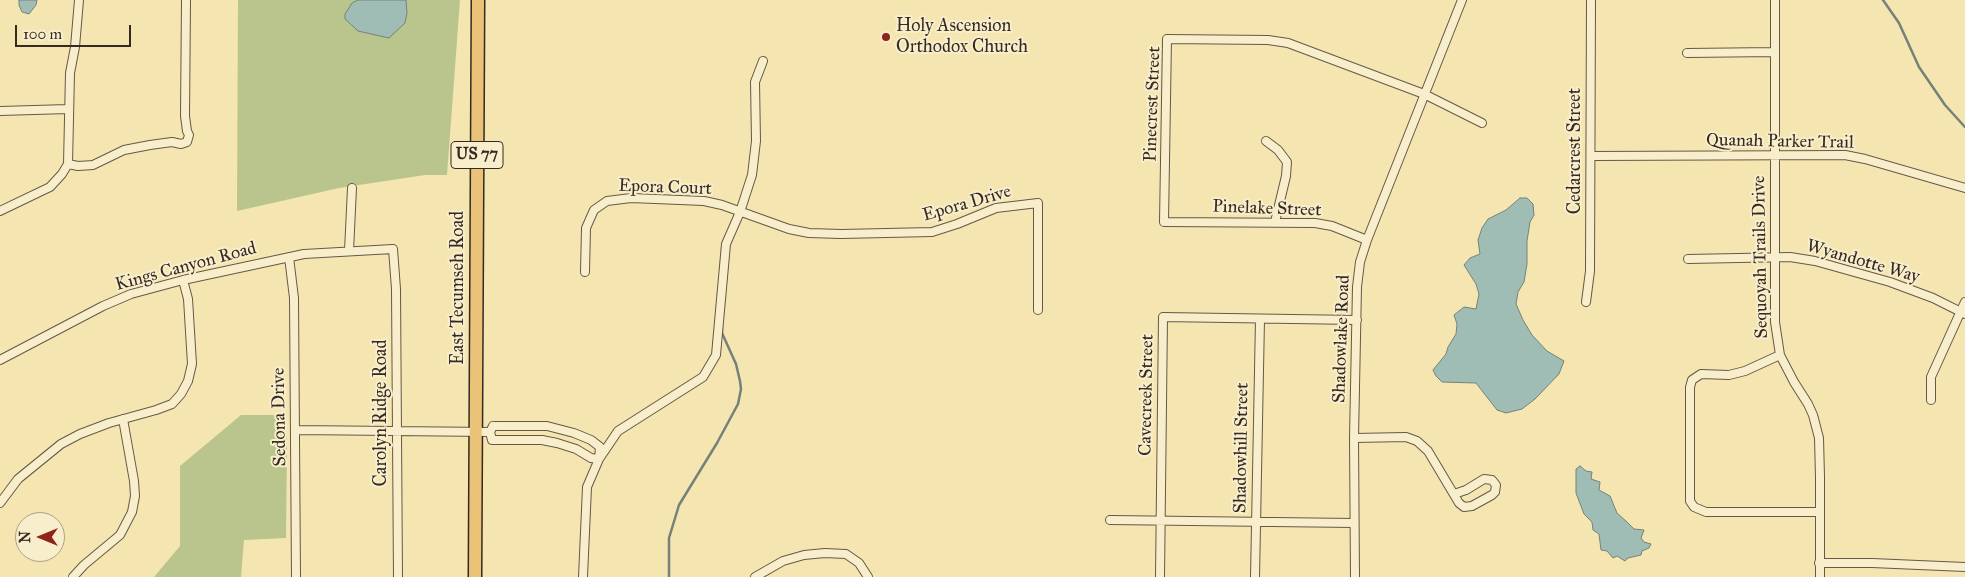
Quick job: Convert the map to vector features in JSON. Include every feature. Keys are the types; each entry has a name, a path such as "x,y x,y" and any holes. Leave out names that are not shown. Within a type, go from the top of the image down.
{"main road":[{"name":"East Tecumseh Road","path":"476,577 478,0"}],"street":[{"path":"0,211 50,187 68,164 70,73 75,47 79,0"},
{"path":"68,164 78,166 93,165 124,150 172,142 181,144 187,142 189,135 186,116 186,0"},
{"name":"Shadowlake Road","path":"1355,577 1354,438 1358,274 1366,240 1462,0"},
{"name":"Cedarcrest Street","path":"1586,302 1590,271 1591,0"},
{"name":"Sequoyah Trails Drive","path":"1775,0 1774,322 1780,355 1789,374 1808,404 1817,427 1820,456 1820,577"},
{"name":"Pinecrest Street","path":"1164,222 1167,39 1268,40 1288,43 1424,94"},
{"path":"1687,53 1774,52"},
{"path":"583,577 588,487 599,460 618,431 703,377 716,355 726,244 740,212 752,175 756,141 755,82 763,61"},
{"path":"1424,94 1482,122"},
{"path":"0,111 68,109"},
{"path":"1266,141 1278,150 1287,162 1286,176 1275,222"},
{"name":"Quanah Parker Trail","path":"1591,156 1852,156 1965,188"},
{"path":"349,252 352,188"},
{"name":"Epora Court","path":"585,272 586,228 594,210 607,201 631,198 704,201 740,212"},
{"name":"Epora Drive","path":"740,212 789,229 809,233 923,233 957,224 996,208 1038,203 1038,310"},
{"name":"Pinelake Street","path":"1164,222 1324,224 1366,240"},
{"name":"Kings Canyon Road","path":"0,360 103,306 131,294 183,280 289,257 319,252 393,249"},
{"name":"Carolyn Ridge Road","path":"393,249 396,290 398,577"},
{"name":"Sedona Drive","path":"289,257 294,298 296,577"},
{"name":"Wyandotte Way","path":"1688,260 1790,258 1815,261 1890,282 1933,298 1963,313"},
{"path":"0,503 19,478 61,444 81,434 172,404 188,381 192,364 188,299 183,280"},
{"path":"1931,400 1931,377 1963,313 1965,302"},
{"name":"Cavecreek Street","path":"1160,577 1163,317 1357,320"},
{"name":"Shadowhill Street","path":"1255,577 1260,319"},
{"path":"1780,355 1746,371 1729,375 1701,374 1692,380 1690,387 1690,501 1694,507 1706,512 1819,512"},
{"path":"73,577 84,565 120,535 132,512 135,496 134,481 123,419"},
{"path":"493,426 547,426 560,429 591,440 600,447 599,460 591,458 576,449 542,440 492,440 490,432 493,426"},
{"path":"296,430 490,432"},
{"path":"1354,438 1406,438 1417,442 1428,451 1454,494 1461,505 1469,507 1492,495 1495,492 1496,485 1492,480 1484,479 1466,490 1454,494"},
{"path":"1110,520 1354,523"},
{"path":"755,577 783,561 804,555 825,553 846,554 859,562 868,577"},
{"path":"1819,564 1872,563 1965,567"}],"green space":[{"path":"238,0 460,0 447,175 425,175 339,188 237,211"},
{"path":"241,415 285,415 287,445 286,538 244,540 241,577 154,577 180,546 180,466"}],"water":[{"path":"19,0 37,0 36,5 29,14 22,12"},
{"path":"358,0 406,0 407,13 405,23 389,38 358,31 345,19 345,14 352,3"},
{"path":"1520,198 1527,198 1533,204 1534,215 1530,222 1527,241 1527,264 1524,282 1518,292 1516,304 1532,335 1547,351 1564,361 1559,374 1535,399 1522,409 1506,413 1497,410 1476,383 1442,382 1433,370 1446,354 1456,334 1457,324 1454,315 1464,307 1476,309 1479,294 1476,284 1464,265 1470,258 1480,254 1478,240 1482,228 1488,219 1506,210"},
{"path":"1580,466 1586,471 1592,472 1591,479 1600,482 1599,490 1610,496 1617,513 1634,529 1644,530 1641,538 1644,542 1651,544 1649,548 1642,551 1641,555 1628,558 1625,561 1617,556 1613,558 1607,551 1601,550 1599,534 1593,530 1592,522 1584,514 1576,493 1576,469"}],"waterway":[{"path":"1883,0 1899,23 1919,67 1945,105 1965,127"},
{"path":"669,577 669,538 679,505 717,443 738,404 741,389 740,381 736,364 722,333 722,327"}],"place":[{"name":"Holy Ascension Orthodox Church","path":"886,37"}]}
